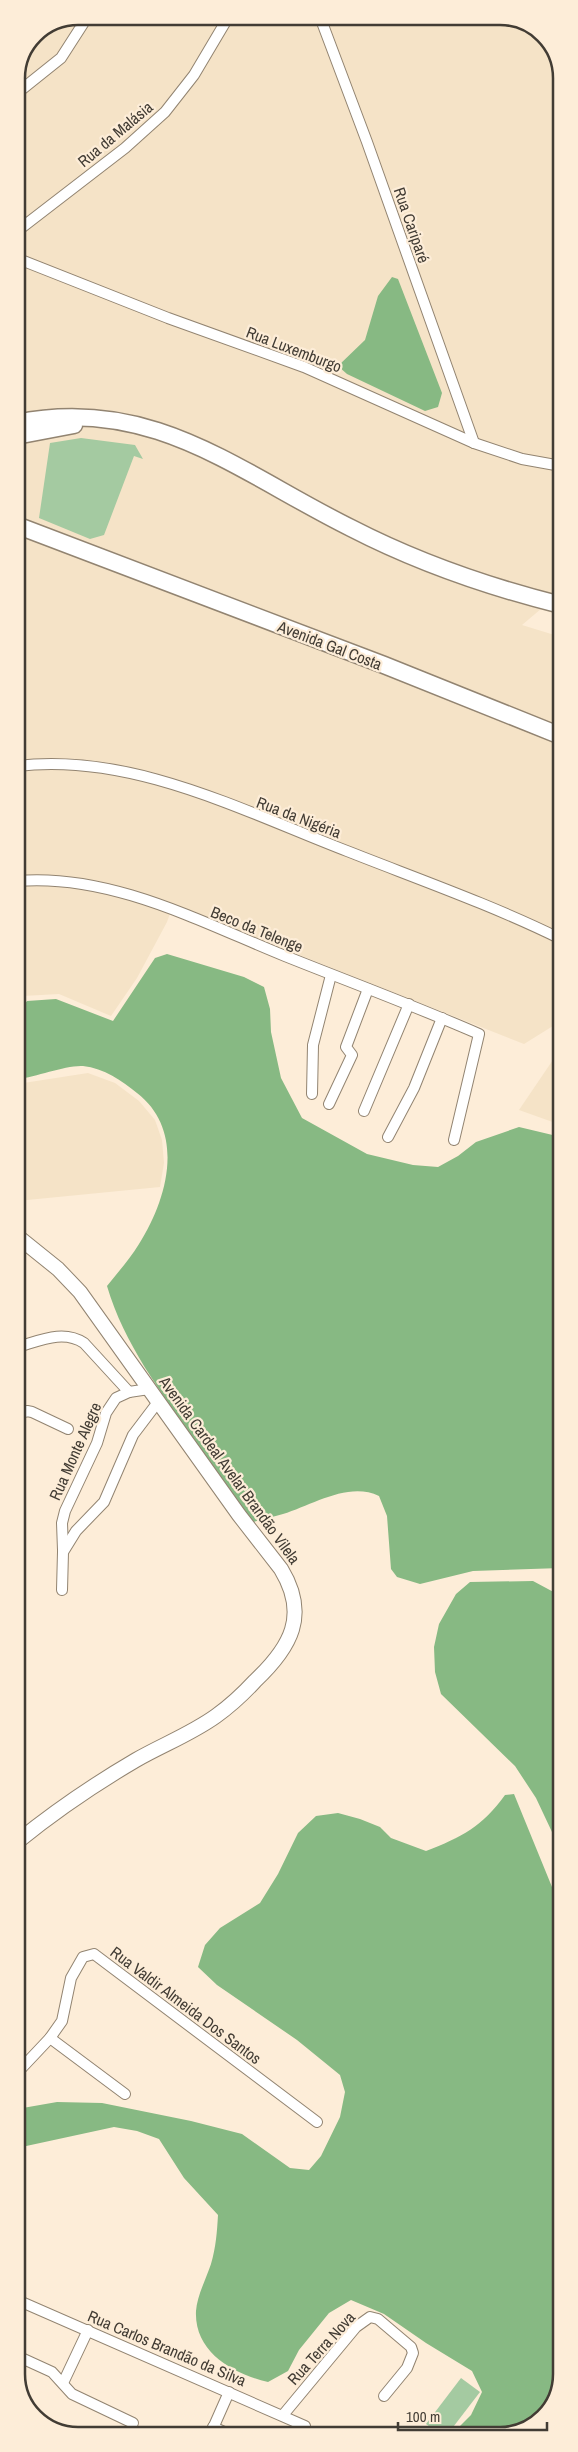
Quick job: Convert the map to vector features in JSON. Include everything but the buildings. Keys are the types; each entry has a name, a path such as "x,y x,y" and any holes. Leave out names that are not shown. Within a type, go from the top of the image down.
{"main road":[{"path":"25,421 45,417 72,415 118,420 168,434 204,448 351,528 409,554 525,596 553,603"},
{"path":"25,434 61,426 118,420"},
{"name":"Avenida Gal Costa","path":"25,521 74,540 98,555"},
{"name":"Avenida Gal Costa","path":"25,528 553,733"},
{"name":"Avenida Cardeal Avelar Brandão Vilela","path":"25,1242 58,1269 80,1292 284,1575 294,1601 293,1628 286,1646 272,1664 236,1700 215,1717 136,1760 25,1836"}],"street":[{"path":"25,87 61,58 82,25"},
{"name":"Rua da Malásia","path":"25,225 125,148 165,112 194,76 224,25"},
{"name":"Rua Cariparé","path":"323,25 474,443"},
{"name":"Rua Luxemburgo","path":"25,262 168,318 304,367 474,443 522,459 553,465"},
{"name":"Rua da Nigéria","path":"25,765 48,762 107,767 192,791 456,894 553,936"},
{"name":"Beco da Telenge","path":"25,881 60,882 98,888 162,905 479,1034 454,1140"},
{"path":"312,1094 313,1045 331,975"},
{"path":"329,1104 351,1058 352,1054 346,1047 368,989"},
{"path":"364,1112 409,1004"},
{"path":"388,1137 414,1088 442,1018"},
{"path":"25,1345 54,1336 67,1335 77,1338 84,1342 129,1392"},
{"name":"Rua Monte Alegre","path":"62,1590 62,1524 72,1494 91,1455 106,1413 116,1398 129,1392 149,1389"},
{"path":"63,1552 76,1531 104,1502 133,1435 158,1402"},
{"path":"25,1412 32,1412 68,1428"},
{"name":"Rua Valdir Almeida Dos Santos","path":"25,2065 50,2038 62,2021 73,1972 83,1957 94,1954 317,2122"},
{"path":"50,2038 125,2094"},
{"name":"Rua Carlos Brandão da Silva","path":"25,2303 305,2426"},
{"name":"Rua Terra Nova","path":"283,2415 356,2327 370,2317 378,2320 411,2347 413,2353 407,2368 384,2396"},
{"path":"63,2383 88,2330"},
{"path":"25,2360 52,2372 72,2394 133,2422"},
{"path":"214,2427 229,2392"}],"shaded area":[{"path":"78,25 504,25 520,29 535,38 546,51 552,67 553,78 553,599 522,625 553,635 553,1026 524,1044 173,905 167,922 137,978 111,1016 59,994 25,996 25,78 29,58 40,40 48,34 67,26"},
{"path":"553,1060 553,1122 519,1110"},
{"path":"88,1073 115,1083 139,1101 155,1120 162,1140 164,1163 160,1187 25,1200 25,1083"}],"green space":[{"path":"392,277 398,279 442,393 438,407 425,411 347,374 338,366 365,340 378,296"},
{"path":"81,438 135,445 143,459 134,456 104,535 90,539 39,518 50,443"},
{"path":"167,954 244,977 264,987 270,1009 271,1032 281,1078 302,1118 367,1154 413,1165 438,1167 458,1156 476,1142 519,1127 553,1135 553,1568 473,1571 420,1584 397,1577 391,1569 387,1516 379,1496 367,1492 355,1491 331,1496 283,1514 253,1522 157,1386 123,1328 107,1286 135,1250 158,1206 164,1186 167,1165 167,1145 162,1126 152,1109 137,1093 119,1080 98,1069 76,1066 25,1078 25,1004 27,1001 56,999 113,1021 155,958"},
{"path":"533,1581 553,1592 553,1835 536,1798 515,1766 441,1694 435,1672 434,1647 439,1624 456,1594 470,1582"},
{"path":"514,1794 553,1891 553,2381 548,2398 535,2414 527,2420 511,2426 459,2427 471,2415 482,2392 472,2371 426,2343 384,2314 351,2300 329,2313 299,2350 288,2371 268,2382 229,2367 209,2349 201,2338 197,2325 197,2305 213,2258 218,2215 184,2178 159,2139 137,2131 114,2127 25,2146 25,2108 57,2102 102,2103 191,2121 242,2134 290,2168 309,2170 321,2156 340,2117 345,2092 340,2075 297,2040 217,1985 198,1967 205,1945 220,1928 260,1903 278,1874 298,1833 316,1816 338,1813 360,1819 380,1827 391,1838 426,1851 461,1836 470,1830 488,1815 505,1795"},
{"path":"461,2378 480,2392 453,2427 430,2427 426,2424"}]}
